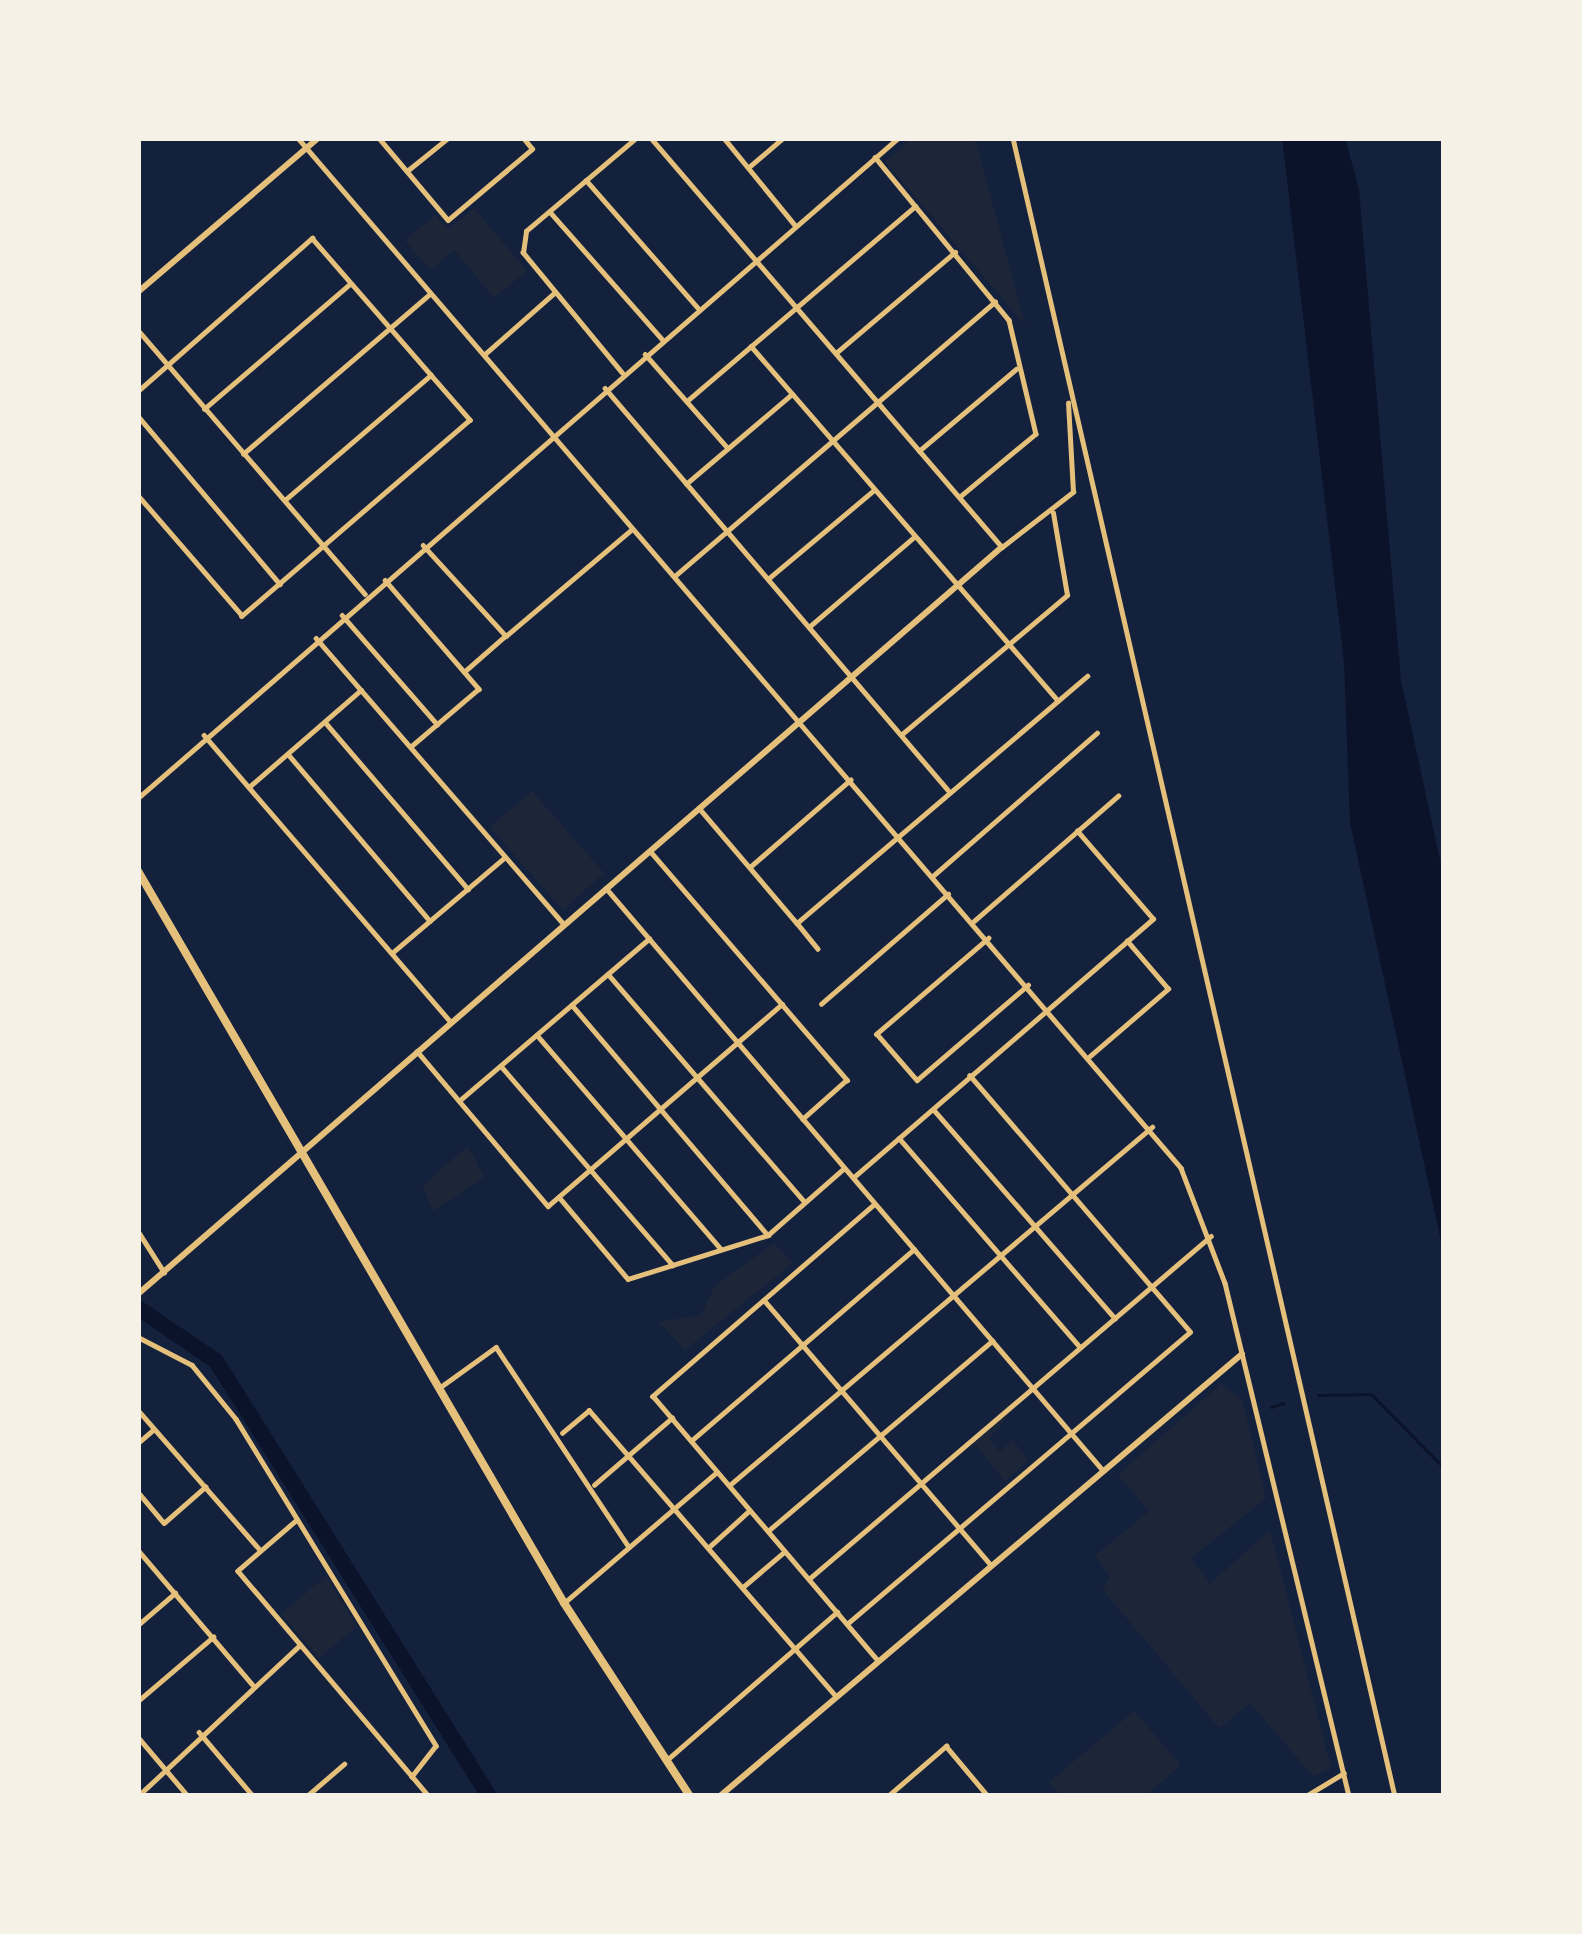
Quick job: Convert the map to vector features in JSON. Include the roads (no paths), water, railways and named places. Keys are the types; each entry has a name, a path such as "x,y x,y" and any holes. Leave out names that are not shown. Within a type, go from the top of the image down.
{"highway":[{"path":"138,871 564,1603 690,1796"}],"street":[{"path":"298,138 1152,1127 1211,1236 1349,1796"},
{"path":"138,292 318,138"},
{"path":"379,138 448,220 532,149 523,138"},
{"path":"407,171 448,138"},
{"path":"622,373 524,253 526,231 636,138"},
{"path":"651,138 1002,547"},
{"path":"724,138 795,224"},
{"path":"749,167 783,138"},
{"path":"138,798 384,578 898,138"},
{"path":"1013,138 1069,401 1396,1796"},
{"path":"875,157 995,302 1036,434 960,497"},
{"path":"586,180 698,309"},
{"path":"687,401 915,206"},
{"path":"550,212 662,340"},
{"path":"138,391 312,238 470,420 242,616 138,496"},
{"path":"836,353 955,252"},
{"path":"204,409 351,283"},
{"path":"243,454 431,293"},
{"path":"485,354 554,293"},
{"path":"676,575 995,302"},
{"path":"138,330 366,594"},
{"path":"752,346 1058,701"},
{"path":"645,354 728,448"},
{"path":"919,451 1016,369"},
{"path":"284,501 431,375"},
{"path":"605,388 950,792"},
{"path":"686,484 793,394"},
{"path":"140,1292 851,676 1002,547 1053,512 1076,484 1069,401"},
{"path":"138,416 280,584"},
{"path":"768,579 874,489"},
{"path":"901,735 1067,595 1053,512"},
{"path":"464,672 634,527"},
{"path":"809,627 915,536"},
{"path":"423,545 506,636"},
{"path":"384,578 479,689 411,747"},
{"path":"342,615 438,724"},
{"path":"316,638 563,923"},
{"path":"797,923 1087,676"},
{"path":"249,788 362,690"},
{"path":"325,722 468,889"},
{"path":"934,875 1097,733"},
{"path":"204,735 450,1022"},
{"path":"288,754 430,921"},
{"path":"750,867 850,779"},
{"path":"974,921 1118,796"},
{"path":"699,808 818,950"},
{"path":"853,1178 1153,919 1077,831"},
{"path":"649,850 848,1080 802,1119"},
{"path":"392,953 506,857"},
{"path":"606,888 1101,1468"},
{"path":"820,1004 949,893"},
{"path":"988,938 877,1034 917,1080 1029,985"},
{"path":"459,1102 649,939"},
{"path":"1090,1056 1168,989 1126,941"},
{"path":"608,974 805,1202"},
{"path":"417,1051 548,1206 782,1004"},
{"path":"572,1005 768,1235"},
{"path":"537,1035 721,1250"},
{"path":"501,1066 674,1265"},
{"path":"847,1624 1190,1332 970,1076"},
{"path":"933,1109 1115,1318"},
{"path":"729,1486 1152,1127"},
{"path":"899,1138 1080,1348"},
{"path":"559,1197 628,1280 768,1235 844,1168"},
{"path":"875,1204 653,1396 878,1660"},
{"path":"138,1232 164,1272"},
{"path":"809,1579 1211,1236"},
{"path":"691,1441 914,1250"},
{"path":"764,1300 990,1564"},
{"path":"138,1337 193,1365 297,1520 436,1746 412,1777"},
{"path":"768,1531 993,1341"},
{"path":"439,1388 496,1347 562,1432 629,1547"},
{"path":"720,1796 1101,1468 1242,1354"},
{"path":"138,1410 261,1551"},
{"path":"562,1432 589,1410 836,1696"},
{"path":"592,1486 672,1418"},
{"path":"138,1443 154,1429"},
{"path":"564,1603 717,1472"},
{"path":"138,1492 164,1522 205,1487"},
{"path":"708,1547 750,1510"},
{"path":"297,1520 238,1571 429,1796"},
{"path":"138,1550 253,1685"},
{"path":"743,1587 785,1551"},
{"path":"138,1625 176,1593"},
{"path":"668,1759 837,1612"},
{"path":"138,1701 213,1637"},
{"path":"138,1796 167,1772 199,1732 300,1645"},
{"path":"199,1732 253,1796"},
{"path":"138,1737 188,1796"},
{"path":"887,1796 946,1746 988,1796"},
{"path":"307,1796 344,1764"},
{"path":"1306,1796 1344,1773"}],"waterway":[{"path":"138,1308 216,1361 489,1796"},
{"path":"1318,1395 1371,1394 1444,1468"},
{"path":"1271,1407 1283,1403"}]}
